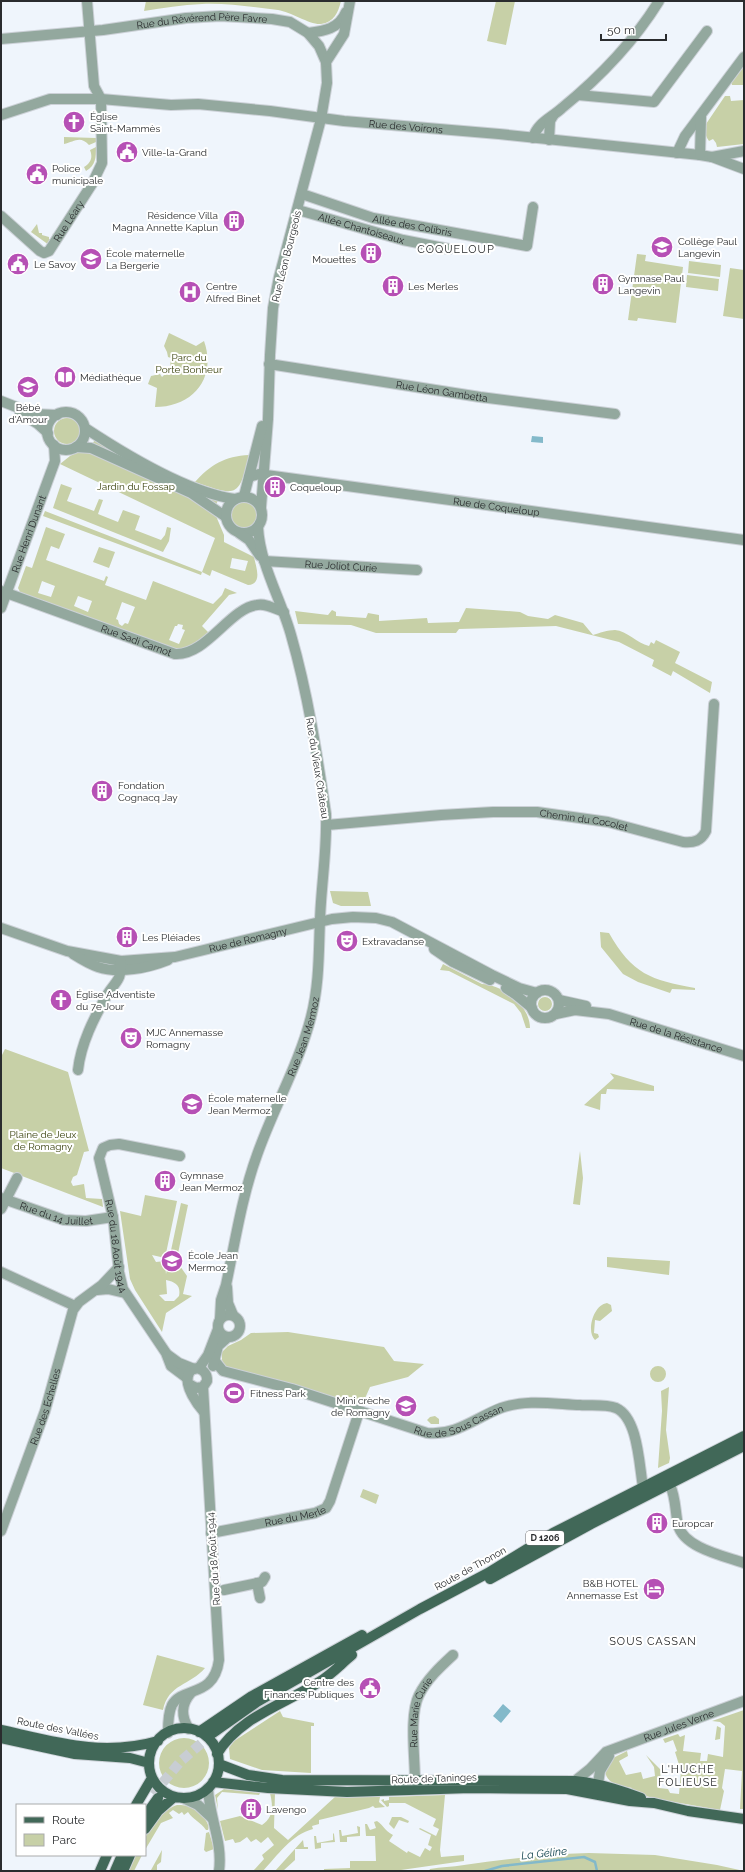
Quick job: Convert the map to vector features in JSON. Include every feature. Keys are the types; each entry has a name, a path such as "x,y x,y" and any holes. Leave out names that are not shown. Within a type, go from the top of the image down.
{"main road":[{"name":"Route de Thonon","path":"744,1436 553,1533 488,1573 420,1609 257,1702 215,1735 257,1709 352,1655 584,1528 744,1446"},
{"path":"670,1485 671,1472"},
{"path":"199,1732 252,1696 334,1650 420,1609"},
{"path":"146,1828 158,1811 178,1797 199,1795 211,1785 218,1759 227,1739 243,1726 319,1682 352,1655"},
{"path":"178,1797 159,1787 152,1778 149,1763 152,1751 158,1740 168,1733 178,1729 189,1729 199,1732 209,1739 218,1759"},
{"name":"Route des Vallées","path":"1,1730 92,1748 130,1747 158,1740"},
{"name":"Route des Vallées","path":"1,1738 74,1754 130,1758 149,1763"},
{"name":"Route de Taninges","path":"218,1759 248,1775 269,1779 347,1782 575,1781 598,1784 654,1803 688,1811 744,1819"},
{"path":"137,1804 152,1778"},
{"path":"382,1792 386,1788 403,1788 415,1781"},
{"name":"Route de Taninges","path":"211,1785 340,1792 382,1792 471,1788 578,1790 630,1801 654,1803"},
{"path":"146,1805 156,1796 146,1815"},
{"path":"100,1871 107,1856"},
{"path":"108,1871 115,1856"},
{"path":"115,1871 122,1856"},
{"path":"123,1871 130,1856"}],"street":[{"path":"87,1 94,86 101,99"},
{"path":"533,138 538,126 553,116 578,95 624,51 643,27 659,1"},
{"path":"308,33 325,30 337,25 345,16 350,2"},
{"path":"326,62 344,34 350,2"},
{"name":"Rue du Révérend Père Favre","path":"1,39 90,31 186,18 220,16 281,20 295,24 308,33 319,46 326,62 327,79 321,119"},
{"path":"578,95 654,102 707,31"},
{"path":"678,153 685,136 744,57"},
{"name":"Rue des Voirons","path":"1,115 40,101 53,99 101,99 171,105 198,104 270,111 321,119 700,155 712,157 744,169"},
{"name":"Rue Léary","path":"1,216 41,252 47,252 53,246 94,180 103,157 101,99"},
{"path":"549,140 550,121 553,116"},
{"path":"700,155 701,116"},
{"name":"Rue Léon Bourgeois","path":"261,507 262,474 268,419 269,364 276,296 321,119"},
{"name":"Rue des Voirons","path":"712,157 744,151"},
{"name":"Allée des Colibris","path":"302,194 373,218 526,250 533,206"},
{"name":"Allée Chantoiseaux","path":"298,210 403,240 449,249"},
{"name":"Rue Léon Gambetta","path":"269,364 480,397 615,414"},
{"name":"Rue Léon Bourgeois","path":"239,498 249,477 268,396"},
{"path":"1,401 34,414 57,415 72,413 80,418 84,428 82,440 72,448"},
{"path":"1,401 38,424 48,433"},
{"path":"57,415 50,423 48,433 50,440 54,445 59,448 91,448 187,492 226,517 230,526 249,540 264,560"},
{"path":"84,428 155,469 220,497 254,499 261,507 262,518 258,527 250,532 239,532"},
{"name":"Rue Henri Dunant","path":"1,608 4,592 55,461 54,445"},
{"name":"Rue Henri Dunant","path":"55,461 72,448"},
{"name":"Rue de Coqueloup","path":"249,477 262,474 744,540"},
{"path":"226,517 228,506 239,498"},
{"path":"258,527 264,560 285,616"},
{"name":"Rue Joliot Curie","path":"264,560 417,570"},
{"name":"Rue Sadi Carnot","path":"4,592 175,654 185,654 196,649 240,614 253,606 260,604 269,606 285,616"},
{"name":"Rue du Vieux Château","path":"285,616 306,691 327,825 320,921"},
{"name":"Chemin du Cocolet","path":"327,825 441,815 493,812 537,812 608,822 683,842 691,843 698,841 706,831 714,704"},
{"path":"320,921 353,917 381,919 397,924 454,962 511,991 542,1018 550,1017 556,1014 560,1006 559,1000 556,994 549,990 537,992 515,986 420,938"},
{"name":"Rue de Romagny","path":"1,928 67,951 116,965 175,957 320,921"},
{"name":"Rue Jean Mermoz","path":"197,1369 208,1355 219,1324 221,1300 226,1285 253,1166 303,1043 311,1017 319,974 320,921"},
{"path":"78,1070 83,1044 108,993 119,980 116,965"},
{"path":"532,1008 532,1000 537,992"},
{"name":"Rue de la Résistance","path":"559,1000 594,1008 744,1056"},
{"name":"Rue de la Résistance","path":"556,1014 575,1010 609,1014"},
{"name":"Rue du 18 Août 1944","path":"180,1156 116,1144 101,1150 100,1162 113,1217 119,1267 125,1293 166,1353 173,1368 188,1381 192,1395 204,1412"},
{"path":"1,1209 3,1199 17,1178"},
{"name":"Rue du 14 Juillet","path":"3,1199 64,1220 86,1221 113,1217"},
{"path":"1,1272 75,1306 84,1297 96,1290 119,1267"},
{"name":"Rue Jean Mermoz","path":"226,1285 228,1303 233,1315"},
{"path":"96,1290 108,1289 125,1293"},
{"name":"Rue des Echelles","path":"1,1531 45,1411 75,1306"},
{"path":"206,1381 215,1361 219,1345 228,1337 235,1335 239,1330 238,1319 233,1315 226,1315 219,1324 222,1334 228,1337"},
{"name":"Rue du 18 Août 1944","path":"166,1353 176,1362 197,1369"},
{"path":"206,1381 204,1371 197,1369 189,1372 188,1381 196,1388 223,1371 215,1361"},
{"name":"Rue de Sous Cassan","path":"223,1371 292,1390 413,1430 434,1434 459,1429 499,1409 518,1404 614,1407 627,1416 632,1425 643,1487"},
{"name":"Rue du 18 Août 1944","path":"168,1733 170,1710 173,1704 178,1699 192,1693 210,1681 215,1674 218,1663 204,1412 206,1381"},
{"name":"Rue du Merle","path":"211,1533 315,1512 326,1508 330,1501 359,1412"},
{"path":"670,1485 675,1499 678,1525 684,1536 696,1545 744,1563"},
{"path":"224,1590 261,1580 260,1598"},
{"name":"Rue Marie Curie","path":"415,1781 414,1717 416,1701 427,1682 453,1655"},
{"name":"Rue du 18 Août 1944","path":"189,1729 184,1719 183,1711 185,1701 192,1693"},
{"name":"Rue Jules Verne","path":"575,1781 590,1769 606,1752 744,1701"},
{"path":"537,1789 545,1785 590,1788 598,1784 604,1762 613,1749"},
{"path":"211,1785 212,1818 219,1843 220,1871"},
{"path":"178,1797 198,1805 212,1818"}],"green space":[{"path":"146,1 341,1 335,16 332,19 325,23 317,24 278,10 230,5 195,4 144,11"},
{"path":"496,1 515,1 506,45 487,41"},
{"path":"744,64 744,85 732,85 731,82"},
{"path":"725,96 730,96 731,101 744,100 744,144 717,147 713,139 709,141 705,133 705,126"},
{"path":"64,137 96,138 96,142 89,145 83,140 77,140 64,144"},
{"path":"96,147 94,163 86,171 84,167 91,160 90,150"},
{"path":"37,224 39,233 42,233 42,235 49,237 49,239 52,239 53,233 56,236 49,245 31,232"},
{"path":"637,254 646,255 645,261 683,267 676,323 638,318 637,321 628,320"},
{"path":"689,261 721,265 720,277 688,273"},
{"path":"730,268 744,270 744,319 723,316"},
{"path":"687,275 719,279 718,291 686,287"},
{"name":"Parc du Porte Bonheur","path":"169,333 196,346 204,341 207,354 207,367 199,388 191,396 181,402 169,406 155,407 157,388 148,384 151,376 160,374 162,377 171,368 171,358 168,357 164,346"},
{"path":"67,418 76,422 80,431 76,440 67,444 58,440 54,431 58,422"},
{"path":"95,439 218,500 216,505 92,445"},
{"name":"Jardin du Fossap","path":"78,452 86,452 140,473 188,496 216,516 224,535 224,542 254,557 257,570 256,582 248,585 212,570 210,576 202,572 215,538 60,464","holes":["232,558 248,561 245,571 230,568"]},
{"path":"249,455 242,480 238,487 234,490 219,490 195,482 212,466 219,462 233,457"},
{"path":"61,484 72,488 67,501 94,511 99,499 103,500 98,514 118,522 123,510 140,516 135,530 161,540 165,535 167,527 171,528 169,541 163,552 53,508"},
{"path":"244,502 253,506 257,515 253,524 244,528 235,524 231,515 235,506"},
{"path":"45,511 202,572 201,575 43,516"},
{"path":"46,527 65,534 59,549 51,546 46,560 104,581 106,576 108,577 105,585 146,600 153,581 213,604 222,595 225,588 237,593 229,595 202,626 209,633 188,647 173,649 20,592 18,588 26,566 32,568","holes":["42,581 55,586 51,597 38,593","78,596 92,601 88,612 74,606","122,602 135,607 128,624 125,623 122,626 116,619","178,624 183,625 182,629 185,630 179,644 169,640 175,626"]},
{"path":"99,547 115,552 109,568 93,562"},
{"path":"466,608 520,612 528,616 548,619 555,615 583,623 593,635 615,630 624,632 649,646 651,642 654,644 656,640 680,652 675,663 712,682 710,693 673,671 671,676 652,666 654,660 619,642 556,626 459,629 456,633 376,633 351,625 298,624 295,611 328,615 332,610 336,612 336,616 366,618 368,613 379,615 379,621 427,618 428,623 459,622"},
{"path":"330,891 368,892 371,906 341,906 333,903"},
{"path":"600,932 609,933 617,947 626,958 644,973 666,982 695,988 695,990 672,989 670,993 638,982 623,974 601,947"},
{"path":"443,964 482,984 499,988 514,998 526,1012 530,1028 526,1028 521,1013 514,1004 449,971 440,970"},
{"path":"545,997 550,999 552,1004 550,1009 545,1011 540,1009 538,1004 540,999"},
{"name":"Plaine de Jeux de Romagny","path":"5,1049 68,1072 89,1151 84,1152 77,1175 73,1177 71,1182 73,1186 84,1184 86,1198 102,1199 103,1207 1,1168 1,1057"},
{"path":"610,1073 654,1086 654,1091 607,1089 606,1094 601,1094 600,1110 584,1105 614,1078"},
{"path":"580,1151 583,1178 580,1205 573,1204"},
{"path":"145,1195 177,1201 165,1258 152,1255 156,1262 165,1261 166,1274 181,1203 188,1205 175,1268 180,1266 187,1276 183,1294 192,1296 166,1313 162,1332 135,1290 130,1279 120,1211 141,1216","holes":["166,1280 177,1285 179,1296 174,1301 165,1301 159,1295 167,1294"]},
{"path":"607,1257 670,1261 669,1275 607,1267"},
{"path":"607,1303 611,1305 612,1311 600,1321 595,1320 594,1333 598,1334 599,1337 595,1340 591,1331 592,1319 598,1308"},
{"path":"288,1332 384,1347 394,1361 424,1364 408,1377 370,1387 359,1412 227,1372 222,1360 222,1352 228,1346 251,1333"},
{"path":"658,1366 665,1371 666,1374 661,1381 658,1382 651,1377 650,1374 655,1367"},
{"path":"669,1387 666,1430 670,1458 669,1463 658,1468 662,1411 661,1391"},
{"path":"435,1416 439,1419 439,1424 431,1424 427,1420 430,1417"},
{"path":"363,1489 379,1495 376,1504 360,1497"},
{"path":"157,1655 205,1668 170,1695 163,1710 143,1705"},
{"path":"744,1710 744,1809 740,1809 742,1771 725,1769 722,1788 724,1791 720,1810 657,1799 631,1792 632,1788 615,1784 606,1776 605,1771 611,1759 627,1751 628,1756 619,1761 626,1775 641,1772 643,1779 655,1776 654,1767 646,1755 661,1770 659,1788 668,1789 670,1793 679,1794 681,1771 675,1752 677,1751 673,1740 665,1743 663,1739 678,1734 680,1737 685,1735 683,1751 701,1753 700,1761 707,1761 708,1754 723,1757 725,1726 720,1722 712,1721"},
{"path":"280,1711 283,1717 314,1723 314,1726 311,1726 311,1773 262,1770 230,1759 229,1748 234,1741"},
{"path":"717,1726 721,1728 720,1739 715,1740"},
{"path":"184,1738 193,1740 204,1749 209,1763 207,1772 198,1783 184,1788 175,1786 164,1777 159,1763 161,1754 170,1743"},
{"path":"224,1789 260,1793 259,1795 222,1792 217,1798 218,1810 215,1795"},
{"path":"270,1793 275,1793 274,1828 288,1840 336,1796 380,1797 379,1802 385,1807 375,1808 373,1806 319,1820 319,1824 312,1826 313,1829 298,1836 279,1852 263,1871 253,1871 264,1859 262,1855 274,1845 268,1837 261,1843 256,1839 251,1842 247,1837 240,1842 235,1843 233,1839 225,1841 220,1821 240,1816 262,1825 269,1818 272,1811"},
{"path":"445,1795 440,1850 441,1857 464,1855 464,1861 394,1871 324,1871 324,1869 350,1868 350,1861 376,1861 375,1836 366,1836 365,1824 367,1824 370,1830 376,1828 374,1822 377,1821 393,1835 389,1841 407,1853 408,1851 420,1857 425,1848 430,1851 432,1847 428,1845 431,1835 419,1829 420,1828 436,1836 439,1829 433,1826 436,1819 405,1803 389,1803 389,1806 387,1807 381,1800 389,1800 389,1797"},
{"path":"183,1805 189,1806 196,1810 208,1824 208,1830 206,1830 188,1812 184,1815 182,1812 179,1814 173,1810 169,1813 173,1818 161,1823 146,1848 146,1835 149,1830 162,1814 172,1807"},
{"path":"392,1817 401,1817 409,1821 408,1823 399,1820 394,1829 389,1824"},
{"path":"357,1826 360,1827 360,1836 347,1837 347,1842 340,1842 339,1830 341,1830 342,1836 358,1833"},
{"path":"209,1832 214,1849 206,1852 204,1850 206,1833"},
{"path":"333,1833 335,1842 321,1843 321,1848 315,1849 314,1836 316,1836 317,1843 333,1840"},
{"path":"303,1840 304,1847 308,1847 308,1849 295,1849 295,1860 283,1871 275,1871"},
{"path":"162,1850 161,1862 157,1865 157,1871 151,1870"},
{"path":"589,1853 655,1855 744,1871 429,1871 430,1869 434,1868 511,1859 558,1854"},
{"path":"136,1856 142,1856 134,1871 129,1871"}],"water":[{"path":"532,436 543,437 543,443 531,442"},
{"path":"503,1704 511,1711 501,1723 493,1716"}],"waterway":[{"name":"La Géline","path":"485,1871 502,1866 584,1857 595,1862 597,1871"}],"tunnel":[{"path":"153,1794 181,1761 213,1733"}],"place":[{"name":"Église Saint-Mammès","path":"74,122"},
{"name":"Ville-la-Grand","path":"127,152"},
{"name":"Police municipale","path":"37,174"},
{"name":"Résidence Villa Magna Annette Kaplun","path":"234,221"},
{"name":"Collège Paul Langevin","path":"662,247"},
{"name":"Les Mouettes","path":"371,253"},
{"name":"École maternelle La Bergerie","path":"91,259"},
{"name":"Le Savoy","path":"18,264"},
{"name":"Gymnase Paul Langevin","path":"603,284"},
{"name":"Les Merles","path":"393,286"},
{"name":"Centre Alfred Binet","path":"190,292"},
{"name":"Médiathèque","path":"65,377"},
{"name":"Bébé d'Amour","path":"28,387"},
{"name":"Coqueloup","path":"275,487"},
{"name":"Fondation Cognacq Jay","path":"102,791"},
{"name":"Les Pléiades","path":"127,937"},
{"name":"Extravadanse","path":"347,941"},
{"name":"Église Adventiste du 7e Jour","path":"61,1000"},
{"name":"MJC Annemasse Romagny","path":"131,1038"},
{"name":"École maternelle Jean Mermoz","path":"192,1104"},
{"name":"Gymnase Jean Mermoz","path":"165,1181"},
{"name":"École Jean Mermoz","path":"172,1261"},
{"name":"Fitness Park","path":"234,1393"},
{"name":"Mini crèche de Romagny","path":"406,1406"},
{"name":"Europcar","path":"657,1523"},
{"name":"B&B HOTEL Annemasse Est","path":"654,1589"},
{"name":"Centre des Finances Publiques","path":"370,1688"},
{"name":"Lavengo","path":"251,1809"}],"district":[{"name":"COQUELOUP","path":"456,249"},
{"name":"SOUS CASSAN","path":"653,1641"},
{"name":"L'HUCHE FOLIEUSE","path":"688,1775"}]}
